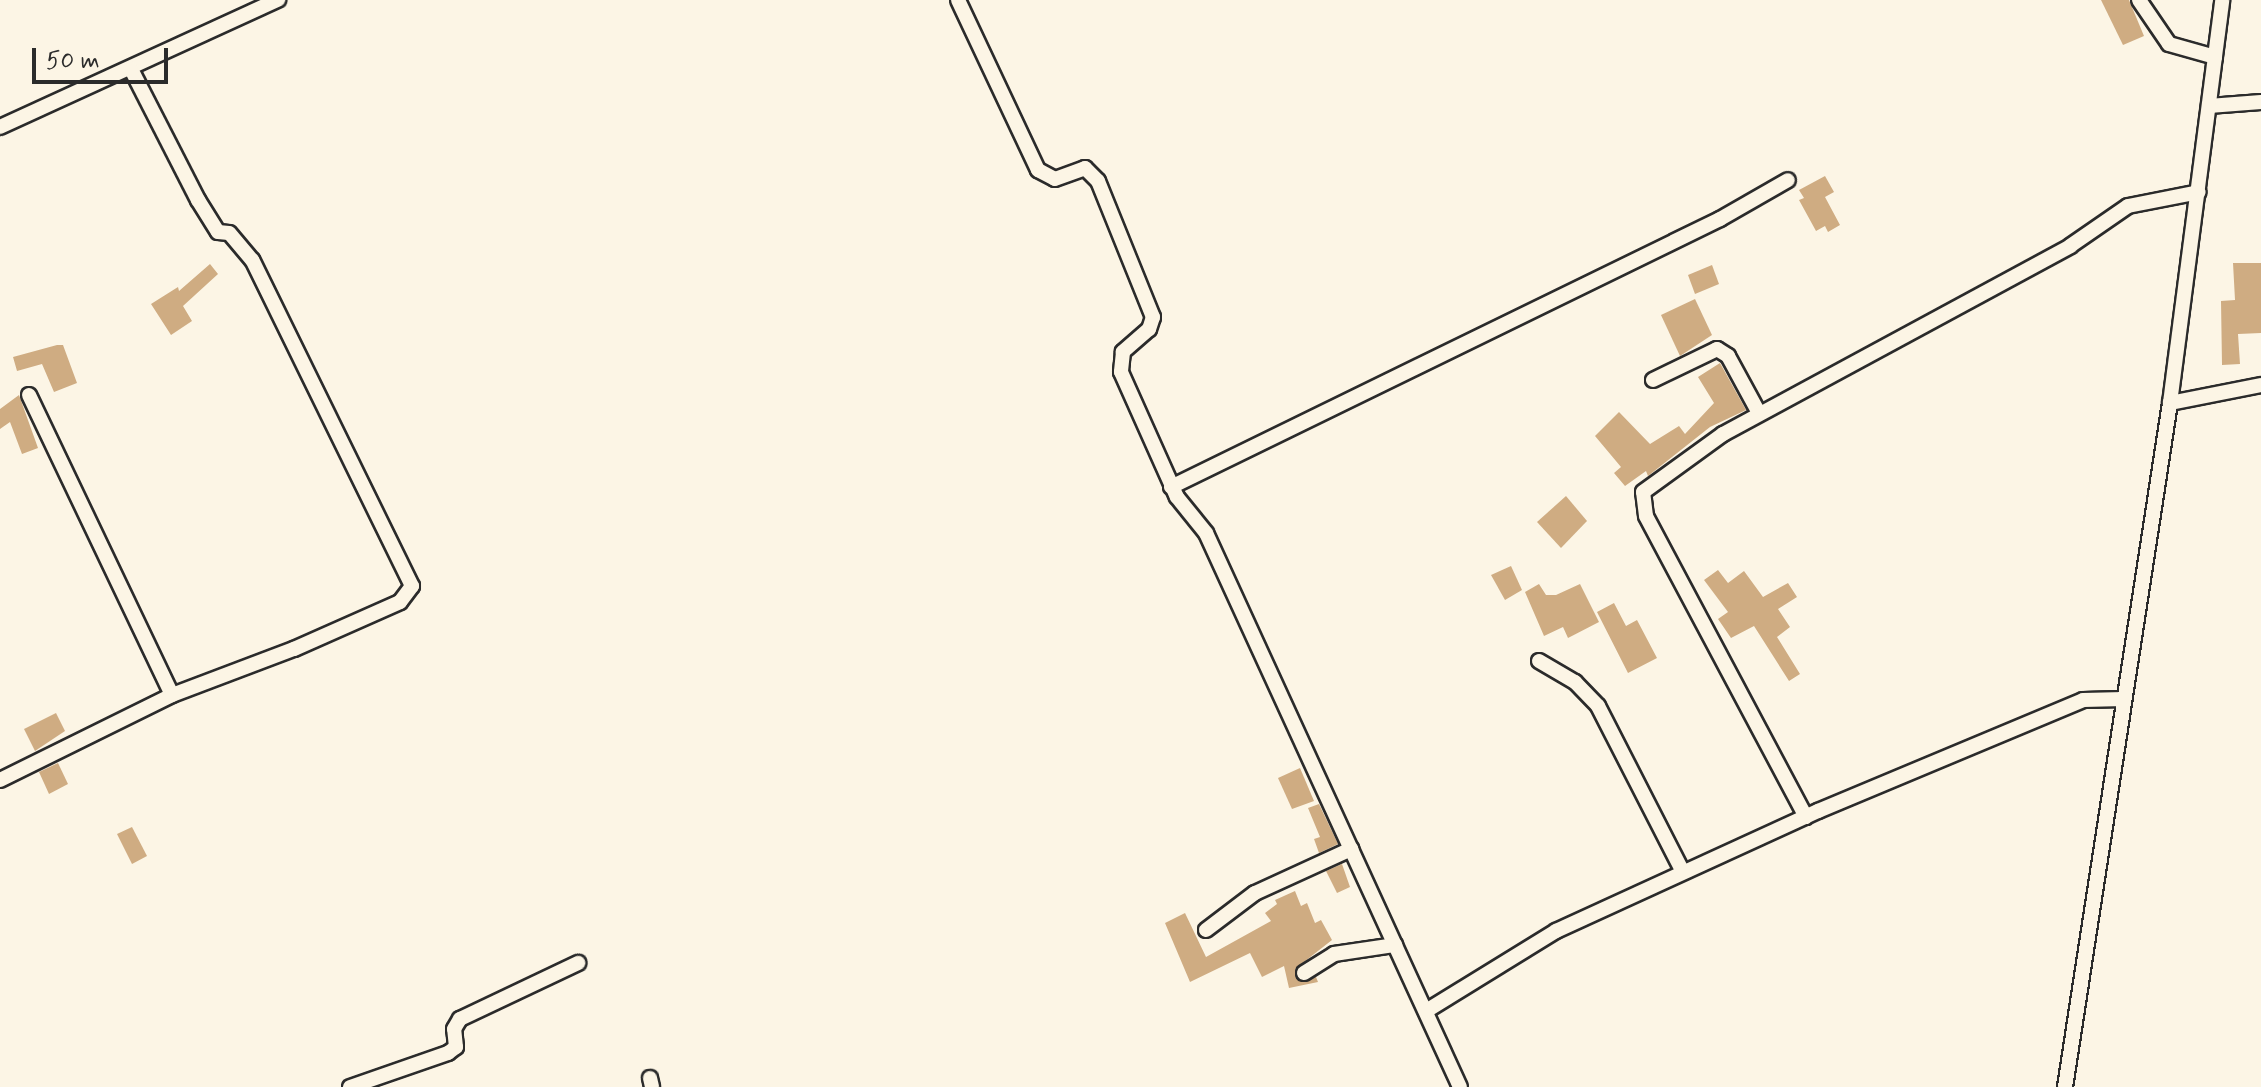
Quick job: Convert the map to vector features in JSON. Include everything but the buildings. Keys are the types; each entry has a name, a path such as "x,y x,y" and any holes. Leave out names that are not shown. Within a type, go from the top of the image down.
{"street":[{"path":"0,127 278,0"},
{"path":"958,0 1038,170 1055,179 1085,168 1098,181 1152,310 1152,325 1123,352 1119,365 1171,487 1206,533 1460,1087"},
{"path":"2139,0 2169,44 2215,57"},
{"path":"2065,1087 2170,403 2222,0"},
{"path":"0,780 172,695 328,635 400,602 412,586 252,260 211,221 131,69"},
{"path":"2209,106 2261,102"},
{"path":"1171,487 1720,219 1788,180"},
{"path":"1806,817 1641,500 1658,478 1759,413 2070,246 2128,206 2199,192"},
{"path":"1653,380 1717,349 1728,356 1759,413"},
{"path":"2170,403 2261,385"},
{"path":"29,395 172,695"},
{"path":"1539,661 1575,682 1598,706 1683,872"},
{"path":"1426,1011 1556,931 1806,817 2083,700 2124,699"},
{"path":"1206,930 1255,893 1351,849"},
{"path":"1304,973 1334,954 1395,945"},
{"path":"350,1087 381,1083 448,1053 457,1043 454,1029 460,1019 578,963"}]}
